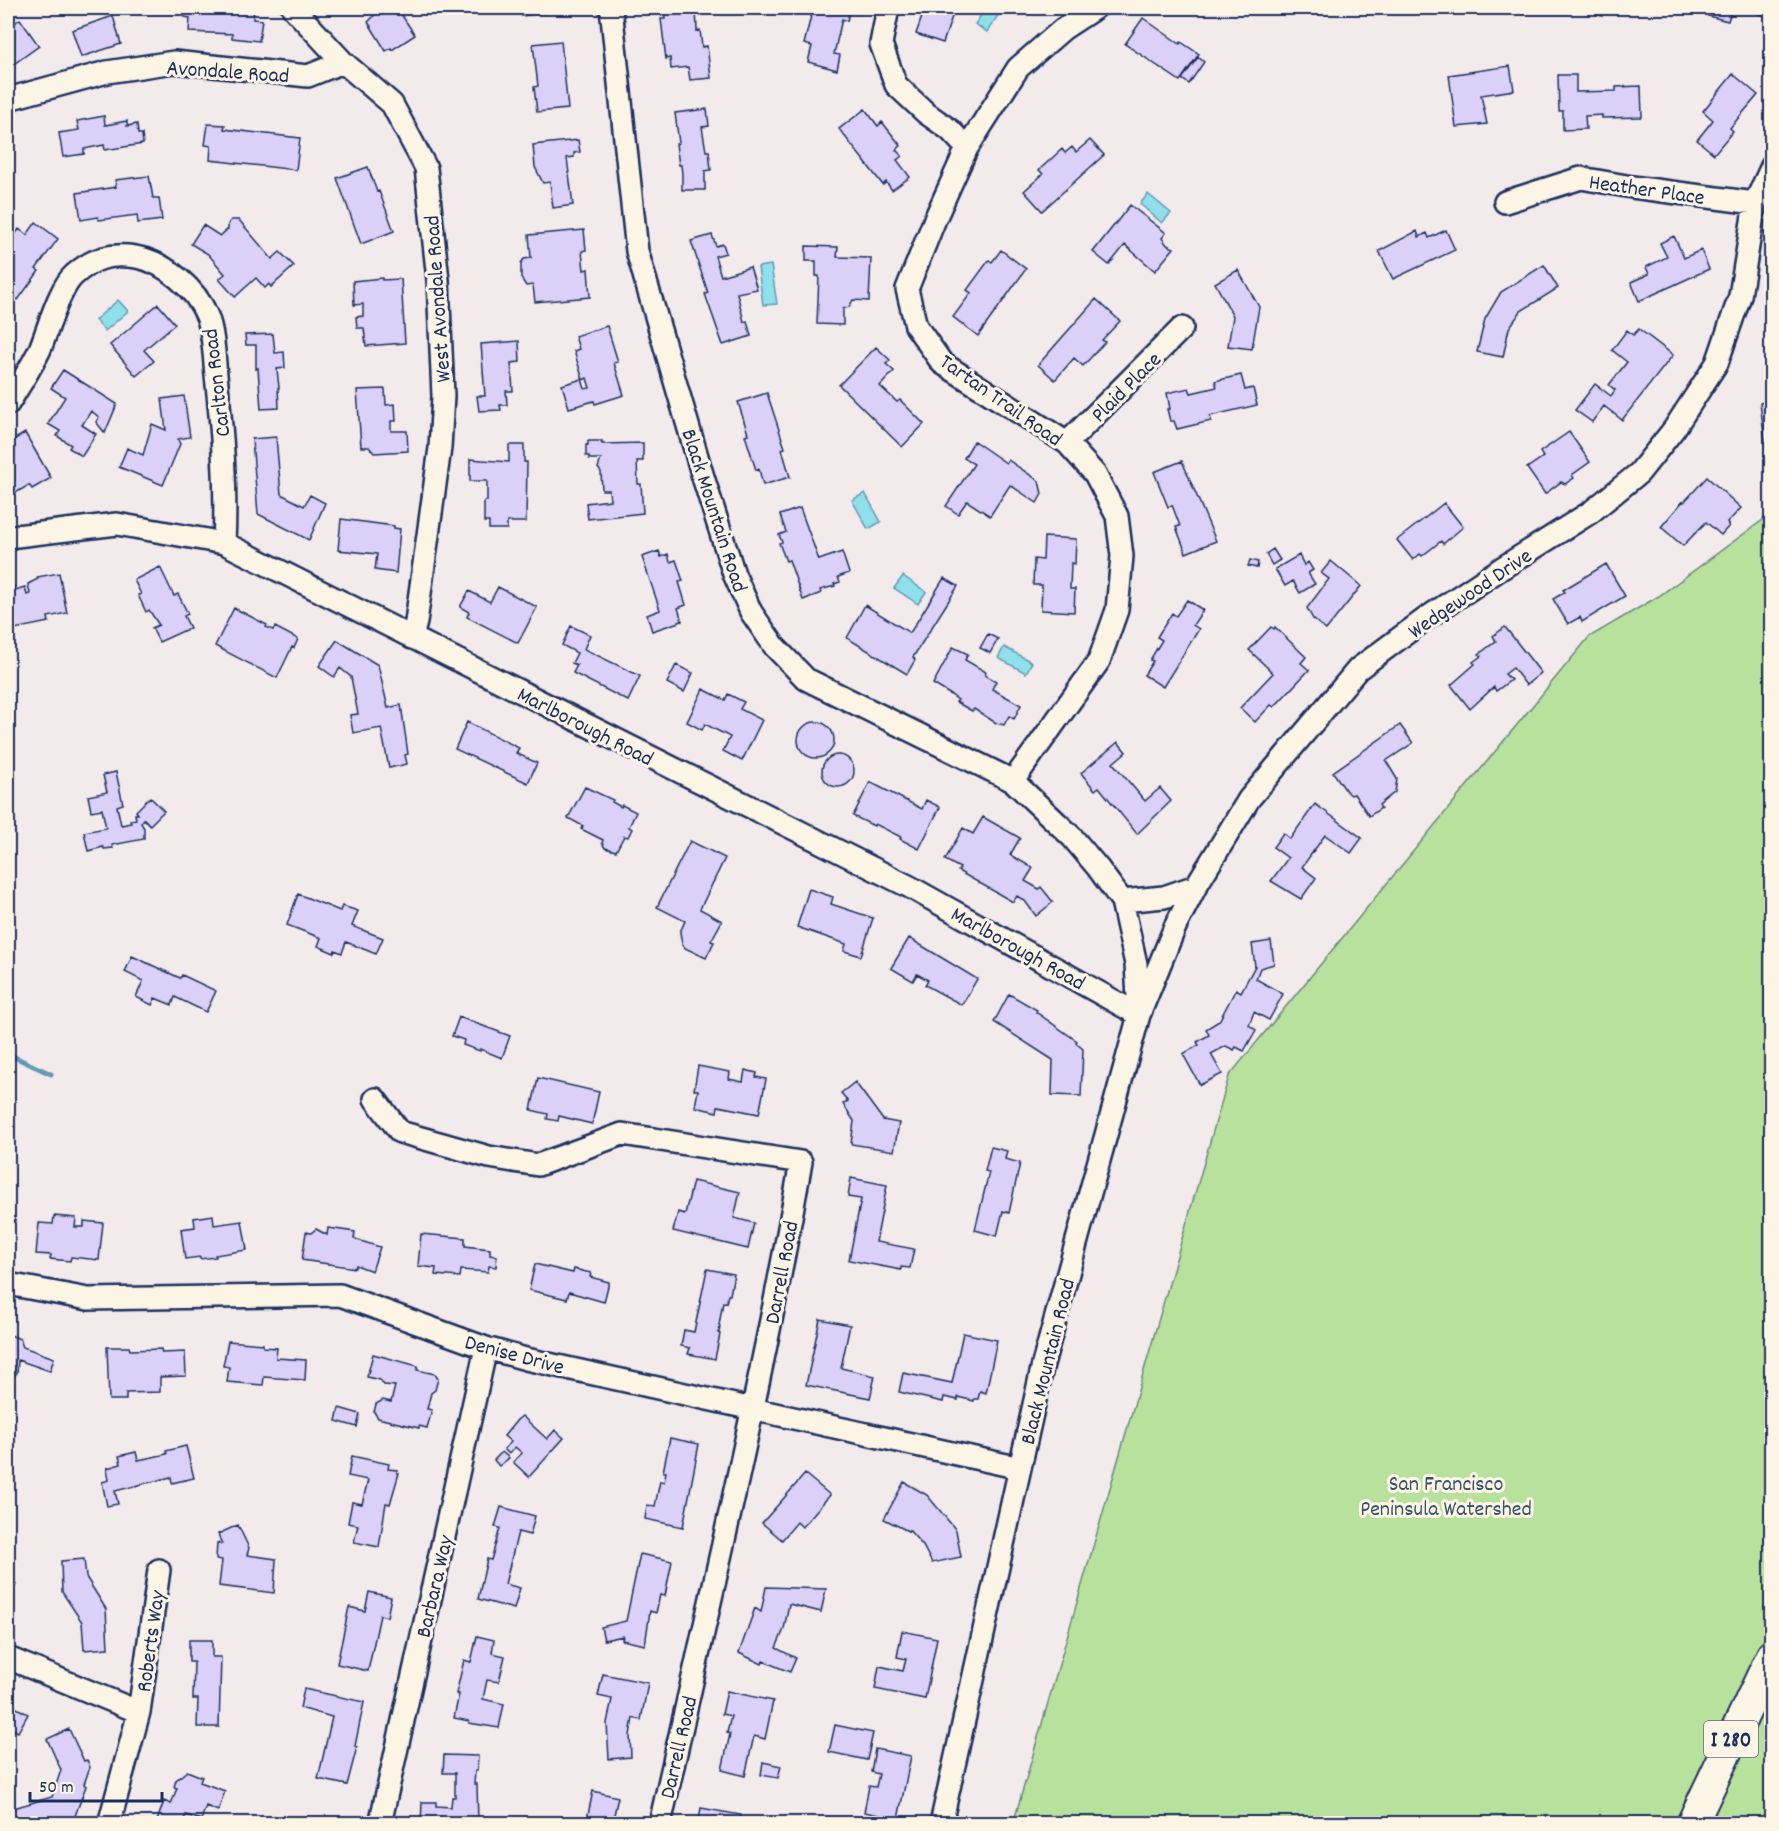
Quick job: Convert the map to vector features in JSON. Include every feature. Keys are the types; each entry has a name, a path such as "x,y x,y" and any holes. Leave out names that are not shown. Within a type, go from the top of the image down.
{"highway":[{"name":"I 280","path":"1692,1824 1772,1655"}],"street":[{"name":"West Avondale Road","path":"293,8 343,62 392,104 426,168 438,280 443,396 440,448 412,638"},
{"name":"Black Mountain Road","path":"610,8 637,250 703,477 734,574 751,612 775,647 806,679 1013,781 1072,837 1122,901 1136,963 1139,1015 1042,1364 940,1824"},
{"path":"888,8 881,44 896,85 968,148"},
{"name":"Tartan Trail Road","path":"1013,781 1099,661 1117,610 1122,556 1117,516 1095,474 1067,443 942,363 916,326 907,289 935,219 968,148 1018,68 1063,29 1095,8"},
{"name":"Avondale Road","path":"8,99 107,72 174,62 308,76 343,62"},
{"name":"Wedgewood Drive","path":"1139,1015 1175,927 1196,886 1249,799 1358,669 1483,580 1591,512 1639,473 1674,429 1717,363 1740,296 1755,203 1772,166"},
{"name":"Heather Place","path":"1505,202 1581,178 1755,203"},
{"name":"Carlton Road","path":"8,404 39,350 71,277 86,264 104,256 124,255 145,259 171,273 196,297 208,317 221,415 226,509 224,543"},
{"name":"Plaid Place","path":"1067,443 1182,328"},
{"name":"Marlborough Road","path":"8,537 117,524 224,543 910,887 1139,1015"},
{"path":"1122,901 1164,897 1196,886"},
{"name":"Darrell Road","path":"375,1100 400,1132 489,1157 538,1165 622,1134 801,1162 752,1408 660,1824"},
{"name":"Denise Drive","path":"8,1284 88,1299 340,1295 486,1348 526,1359 1020,1468"},
{"name":"Barbara Way","path":"380,1824 486,1348"},
{"name":"Roberts Way","path":"109,1824 139,1712 159,1570"},
{"name":"Roberts Way","path":"8,1658 139,1712"}],"green space":[{"name":"San Francisco Peninsula Watershed","path":"1771,514 1771,1823 1013,1824 1229,1076 1589,637 1659,596"}],"water":[{"path":"986,8 1003,8 987,32 975,24"},
{"path":"1148,194 1171,213 1162,223 1140,204"},
{"path":"771,265 777,304 763,305 758,267"},
{"path":"118,300 128,311 105,331 95,320"},
{"path":"865,493 881,522 868,529 852,500"},
{"path":"903,576 926,592 918,604 894,588"},
{"path":"1004,647 1032,662 1026,673 998,658"}],"building":[{"path":"185,8 254,8 253,19 262,20 259,41 232,38 232,34 189,32 190,18 184,17"},
{"path":"368,8 397,8 415,35 392,50 391,48 386,51 368,22 374,16"},
{"path":"521,8 558,8 558,11 522,16"},
{"path":"664,8 696,8 697,31 700,30 702,47 707,46 711,78 690,80 688,67 671,69 670,58 666,59 661,19 665,19"},
{"path":"819,8 850,8 847,21 842,19 834,54 840,55 837,70 808,62 812,46 804,44 812,12 818,14"},
{"path":"925,8 955,8 943,43 916,34"},
{"path":"1584,8 1606,8 1602,16"},
{"path":"1711,8 1732,8 1728,21 1708,16"},
{"path":"1751,8 1772,8 1772,13 1764,11 1763,15 1749,11"},
{"path":"113,16 121,44 81,57 72,30"},
{"path":"1143,18 1180,44 1181,42 1199,54 1180,81 1125,44"},
{"path":"20,19 39,46 8,68 8,28"},
{"path":"561,41 568,109 537,112 534,87 538,86 533,44"},
{"path":"1198,57 1204,62 1189,84 1182,79"},
{"path":"1510,66 1514,90 1481,95 1487,124 1456,127 1449,75"},
{"path":"1733,74 1758,95 1730,128 1733,131 1714,154 1697,140 1713,120 1703,111"},
{"path":"1558,75 1576,75 1576,92 1616,91 1616,87 1641,86 1642,117 1585,116 1586,129 1563,130 1563,111 1559,111"},
{"path":"707,109 709,126 702,127 706,151 709,151 711,170 705,171 705,190 682,190 681,165 679,165 676,144 679,143 675,113"},
{"path":"865,109 878,126 882,122 901,146 896,150 902,156 897,160 910,177 892,190 886,182 883,185 839,129"},
{"path":"104,116 105,125 127,121 127,126 137,124 138,134 142,134 143,144 105,150 104,145 84,149 84,154 63,157 59,133 79,130 77,121"},
{"path":"208,124 225,125 224,129 300,138 296,170 210,160 211,146 205,145"},
{"path":"578,140 580,152 574,153 574,157 567,158 573,205 553,208 550,182 543,183 535,167 533,145"},
{"path":"1090,140 1104,155 1042,211 1024,191 1043,174 1039,170 1062,149 1065,153 1072,147 1076,152"},
{"path":"368,167 394,231 361,244 337,178"},
{"path":"149,176 153,198 159,198 162,220 138,223 137,215 81,220 77,193 116,187 115,180"},
{"path":"1130,205 1166,233 1162,238 1167,245 1174,248 1155,271 1125,245 1109,265 1093,252"},
{"path":"231,220 239,220 272,259 280,252 294,266 271,287 269,284 265,288 256,278 235,297 219,279 225,274 208,254 191,244 203,225 220,236 228,229"},
{"path":"36,222 58,239 36,269 39,271 18,300 8,292 8,245 19,229 27,235"},
{"path":"584,230 586,250 582,251 584,270 588,269 590,297 535,302 533,285 526,286 521,278 521,263 524,259 531,258 529,235"},
{"path":"1446,230 1455,250 1393,279 1379,251 1417,231 1419,237 1427,233 1429,238"},
{"path":"712,235 716,246 723,244 726,253 715,256 721,276 750,267 757,289 737,293 744,322 747,321 751,336 723,345 705,294 708,293 691,241"},
{"path":"1674,236 1684,258 1701,250 1709,269 1639,301 1631,282 1649,274 1646,267 1667,257 1660,243"},
{"path":"806,246 838,247 837,257 871,258 869,301 853,300 849,307 843,309 843,325 817,324 819,276 816,276 816,261 806,261"},
{"path":"1001,250 1026,269 978,336 953,317 971,293 967,290 989,260 992,262"},
{"path":"1544,265 1558,288 1521,311 1509,328 1503,357 1477,352 1485,319 1501,292"},
{"path":"1238,270 1259,307 1252,349 1228,346 1233,316 1215,283"},
{"path":"382,278 382,280 401,279 405,343 366,346 364,328 357,328 356,317 363,316 363,304 354,305 353,281"},
{"path":"1096,299 1120,321 1102,340 1105,342 1083,366 1074,358 1055,380 1038,365"},
{"path":"158,304 175,324 144,350 154,361 136,376 110,345"},
{"path":"607,326 618,362 614,363 624,395 595,404 594,401 569,408 562,385 582,379 585,389 590,388 587,378 583,380 574,351 579,349 575,336"},
{"path":"1639,329 1673,355 1622,420 1604,406 1592,422 1575,410 1595,384 1611,396 1615,390 1609,385 1627,362 1612,350 1627,330 1633,335"},
{"path":"273,334 275,353 284,352 285,368 277,369 279,408 261,409 258,368 256,369 256,345 246,345 245,335"},
{"path":"519,341 520,362 511,363 513,391 506,391 507,405 500,405 501,410 479,411 477,396 485,396 481,344"},
{"path":"876,347 890,360 886,364 894,371 880,386 897,402 900,400 924,424 902,447 839,385"},
{"path":"63,370 117,404 105,433 96,422 99,417 91,411 82,425 96,434 82,456 69,448 71,445 57,436 60,431 48,424 65,397 51,388"},
{"path":"1241,375 1245,390 1253,388 1257,405 1210,416 1211,421 1177,429 1174,421 1170,421 1167,393 1189,388 1191,393 1217,387 1215,381"},
{"path":"385,389 386,405 395,404 396,421 391,421 391,431 407,431 408,451 374,453 369,447 361,447 357,390"},
{"path":"767,393 785,448 782,449 790,477 763,485 745,435 748,434 738,402"},
{"path":"184,396 190,437 178,439 180,444 163,485 119,467 127,448 143,455 152,424 166,430 162,399"},
{"path":"1771,400 1772,448 1766,449 1760,403"},
{"path":"1569,432 1590,462 1572,475 1574,478 1565,484 1561,482 1545,494 1527,468 1543,457 1540,452"},
{"path":"25,433 51,478 32,489 29,485 9,497 8,447 12,444 10,442"},
{"path":"276,437 281,494 304,506 310,495 325,503 309,540 258,514 252,439"},
{"path":"588,441 602,441 602,444 643,443 643,461 637,461 643,513 588,519 586,503 610,500 609,490 602,490 601,472 598,468 601,459 589,459 589,456 586,456"},
{"path":"974,441 1006,463 1008,460 1039,481 1042,494 1037,503 1010,485 990,516 967,501 958,514 946,506 974,464 964,458"},
{"path":"509,445 524,445 524,462 527,462 526,522 507,522 507,529 489,529 489,522 484,522 487,481 470,481 470,459 509,462"},
{"path":"1182,461 1216,541 1186,553 1176,527 1180,526 1172,505 1168,507 1154,472"},
{"path":"1707,477 1741,508 1727,523 1729,526 1721,535 1706,522 1683,546 1661,527"},
{"path":"1444,503 1463,527 1443,544 1441,541 1413,560 1397,540"},
{"path":"800,508 819,560 842,552 849,573 838,577 840,582 834,584 835,586 820,590 821,593 803,600 789,560 786,561 779,543 782,542 779,535 786,532 780,515"},
{"path":"341,519 394,526 400,529 396,573 375,570 377,554 338,550"},
{"path":"1044,537 1076,539 1075,564 1071,563 1070,589 1075,589 1074,612 1041,610 1042,585 1033,585 1034,559 1043,560"},
{"path":"1273,549 1280,560 1272,565 1266,554"},
{"path":"659,551 661,557 668,554 670,562 676,560 683,581 679,582 686,605 678,608 682,621 652,631 647,615 660,610 642,557"},
{"path":"1299,555 1304,565 1308,562 1313,570 1308,573 1315,584 1300,593 1293,581 1285,586 1275,569"},
{"path":"1250,560 1258,562 1257,568 1248,566"},
{"path":"1331,561 1361,586 1326,630 1313,619 1307,608 1329,579 1321,573"},
{"path":"1606,564 1625,596 1582,622 1580,617 1568,624 1553,599 1565,592 1563,590"},
{"path":"160,567 174,596 178,594 188,614 184,616 190,628 159,642 152,628 159,625 149,610 146,612 134,580"},
{"path":"59,573 67,613 48,617 49,622 9,630 11,639 8,639 8,588 14,586 15,590 25,587 27,595 30,594 28,584 38,579 37,577"},
{"path":"944,578 958,586 913,657 915,660 907,674 847,638 865,605 910,633"},
{"path":"498,587 537,607 518,643 467,617 469,612 460,607 469,591 490,602"},
{"path":"1187,600 1203,610 1193,625 1199,629 1163,687 1144,675 1162,640 1157,637 1172,613 1176,616"},
{"path":"234,608 267,625 266,627 273,630 275,627 298,639 277,678 215,646"},
{"path":"571,626 590,635 584,649 640,676 628,701 573,673 577,665 572,663 577,653 562,645"},
{"path":"1271,627 1274,629 1275,627 1306,657 1301,663 1309,670 1274,707 1271,705 1255,722 1240,708 1273,673 1249,650"},
{"path":"1505,627 1541,673 1526,685 1513,668 1505,674 1511,680 1496,691 1494,687 1470,709 1451,685 1475,664 1473,662 1481,656 1479,654 1496,641 1493,636"},
{"path":"988,634 998,639 990,653 980,648"},
{"path":"337,640 378,665 388,708 401,705 408,754 405,755 407,764 389,768 381,728 353,733 350,715 358,714 351,677 340,668 334,677 319,666"},
{"path":"953,647 968,654 965,660 986,672 985,675 996,681 992,689 1021,705 1014,719 1009,716 1004,725 996,723 974,709 972,711 956,702 958,700 933,684"},
{"path":"676,665 693,673 684,692 667,683"},
{"path":"703,689 725,700 728,694 744,702 740,709 762,720 742,761 723,751 730,737 705,724 702,730 687,722"},
{"path":"467,722 519,748 516,753 537,763 528,783 455,749"},
{"path":"816,722 829,727 834,740 829,753 816,758 803,753 798,740 803,727"},
{"path":"1400,725 1413,743 1386,761 1397,779 1395,792 1379,805 1381,808 1369,816 1354,794 1351,795 1346,791 1333,772"},
{"path":"1118,742 1126,752 1113,763 1145,801 1160,788 1171,801 1137,834 1099,787 1095,790 1081,773"},
{"path":"838,755 849,760 854,771 849,782 838,787 827,782 822,771 827,760"},
{"path":"116,772 123,804 117,806 121,825 131,823 130,820 136,819 135,814 138,814 136,811 150,797 164,811 150,825 144,819 141,823 144,828 144,839 112,845 113,848 104,849 103,847 88,851 84,832 106,828 102,809 91,811 88,796 107,792 103,775"},
{"path":"870,782 922,809 926,800 940,807 919,849 875,824 874,826 853,816"},
{"path":"585,787 613,800 612,802 621,807 622,805 636,812 629,827 632,829 628,837 624,836 616,851 605,848 603,840 581,829 583,826 568,818"},
{"path":"1315,804 1362,838 1351,853 1325,835 1302,867 1316,878 1301,899 1271,881 1288,858 1273,847 1283,833 1290,839"},
{"path":"983,817 1020,838 1010,855 1033,868 1025,881 1039,889 1041,887 1053,902 1036,916 1025,901 1017,896 1013,902 958,871 960,868 945,860 963,828 973,834"},
{"path":"690,841 725,858 700,909 722,921 711,941 714,942 706,958 685,948 682,944 680,932 685,921 657,907"},
{"path":"809,889 833,897 831,904 873,918 861,956 844,951 846,944 797,927"},
{"path":"298,894 340,911 342,906 358,911 352,926 383,938 376,954 346,942 342,953 335,950 334,953 318,946 321,938 287,925"},
{"path":"909,938 977,979 962,1005 925,985 928,980 917,974 913,981 891,968"},
{"path":"1271,941 1274,964 1260,968 1256,979 1283,994 1269,1020 1254,1012 1249,1025 1256,1030 1244,1051 1226,1046 1211,1054 1222,1074 1200,1085 1183,1054 1199,1045 1197,1042 1209,1035 1206,1029 1219,1021 1236,989 1241,992 1255,966 1252,944"},
{"path":"132,956 180,978 182,975 216,991 206,1012 175,997 172,1005 155,998 152,1005 136,997 143,981 125,972"},
{"path":"1009,994 1037,1010 1036,1012 1077,1041 1076,1043 1083,1049 1081,1096 1052,1095 1053,1060 994,1022"},
{"path":"459,1017 510,1036 502,1058 463,1045 464,1040 452,1036"},
{"path":"698,1066 730,1072 729,1079 743,1082 745,1070 757,1073 756,1077 766,1079 759,1114 718,1106 717,1112 695,1107 698,1090 694,1090"},
{"path":"538,1078 599,1092 592,1124 559,1116 558,1121 547,1119 548,1114 531,1110"},
{"path":"855,1082 883,1120 899,1123 894,1151 851,1144 854,1121 843,1104 848,1101 841,1093"},
{"path":"991,1147 1007,1151 1005,1159 1020,1163 1009,1213 1003,1211 997,1236 975,1230 989,1172 985,1171"},
{"path":"851,1178 887,1185 876,1242 914,1249 910,1268 901,1267 901,1270 849,1260 861,1199 848,1197"},
{"path":"693,1181 740,1192 734,1218 754,1223 748,1249 673,1231 678,1212 685,1214"},
{"path":"213,1215 214,1225 242,1221 247,1250 215,1255 216,1257 185,1259 181,1229 195,1227 194,1218"},
{"path":"54,1216 76,1218 75,1227 84,1227 84,1221 103,1223 99,1260 71,1257 70,1261 50,1259 51,1255 36,1254 39,1223 53,1224"},
{"path":"328,1228 355,1232 354,1239 380,1247 372,1271 356,1265 355,1268 302,1260 306,1232 311,1233 316,1229 327,1235"},
{"path":"421,1234 465,1238 465,1246 490,1249 490,1255 497,1256 496,1267 489,1266 488,1272 461,1270 460,1277 435,1275 436,1268 418,1266"},
{"path":"535,1264 573,1273 574,1269 591,1273 590,1277 609,1282 604,1302 569,1292 567,1299 529,1290"},
{"path":"707,1269 734,1274 730,1295 726,1303 723,1302 715,1359 688,1354 690,1348 681,1346 684,1330 694,1332"},
{"path":"820,1319 850,1325 841,1368 875,1376 870,1398 806,1385"},
{"path":"963,1333 997,1340 986,1393 980,1391 978,1399 974,1401 958,1397 958,1400 944,1397 943,1402 899,1392 903,1373 952,1383"},
{"path":"8,1334 20,1339 23,1347 54,1358 50,1371 18,1360 17,1373 8,1381"},
{"path":"228,1341 263,1344 263,1347 277,1348 276,1358 306,1360 305,1380 264,1377 263,1385 227,1382 229,1367 223,1366"},
{"path":"107,1347 129,1347 130,1350 161,1349 162,1353 185,1352 186,1376 160,1377 160,1392 126,1393 126,1400 109,1400"},
{"path":"373,1354 418,1366 417,1370 435,1374 438,1379 427,1409 432,1410 427,1428 378,1418 374,1412 376,1404 383,1400 391,1402 395,1386 384,1385 380,1380 367,1377"},
{"path":"339,1408 360,1414 357,1427 336,1421"},
{"path":"522,1416 547,1439 555,1430 564,1438 529,1477 513,1462 522,1453 515,1447 509,1454 504,1449 511,1442 504,1436"},
{"path":"670,1438 699,1444 683,1527 645,1519 647,1505 655,1506 660,1481 664,1482 666,1472 663,1472"},
{"path":"186,1446 194,1478 172,1483 171,1477 115,1491 118,1504 107,1506 102,1482 109,1480 107,1468 121,1464 119,1456 136,1452 138,1460 167,1454 166,1451"},
{"path":"502,1452 509,1458 499,1466 494,1460"},
{"path":"352,1456 389,1464 388,1469 397,1470 399,1473 390,1504 386,1503 379,1547 354,1542 358,1525 348,1523 352,1502 362,1504 368,1480 348,1476"},
{"path":"805,1474 830,1495 802,1527 797,1522 782,1540 762,1523"},
{"path":"904,1482 927,1495 956,1530 961,1557 932,1563 923,1546 909,1530 884,1519"},
{"path":"501,1507 535,1516 530,1535 518,1532 505,1584 520,1588 514,1609 478,1599 487,1559 491,1560 500,1528 495,1527"},
{"path":"238,1525 249,1548 247,1555 276,1559 274,1593 219,1586 222,1560 216,1559 217,1543 222,1544 218,1534"},
{"path":"640,1554 672,1561 665,1596 660,1595 656,1613 650,1611 645,1645 622,1640 623,1636 604,1640 601,1627 626,1621"},
{"path":"84,1559 86,1577 106,1609 108,1648 84,1650 82,1622 62,1592 61,1561"},
{"path":"8,1580 16,1584 8,1602"},
{"path":"766,1587 826,1589 821,1612 789,1604 784,1629 776,1648 796,1658 790,1672 763,1661 762,1664 739,1653 755,1608 761,1612"},
{"path":"369,1592 391,1597 387,1617 380,1615 368,1671 337,1664 349,1607 365,1611"},
{"path":"902,1631 937,1638 925,1699 875,1689 879,1666 903,1671 906,1659 897,1657"},
{"path":"477,1636 494,1640 492,1653 505,1656 499,1682 487,1680 483,1699 504,1704 499,1728 454,1718 459,1694 456,1694 464,1660 471,1662"},
{"path":"189,1640 212,1640 212,1657 221,1657 219,1727 197,1727 198,1699 193,1699 194,1662 189,1662"},
{"path":"603,1674 648,1683 641,1720 633,1718 630,1735 631,1757 609,1759 607,1723 612,1699 598,1696"},
{"path":"304,1689 364,1702 355,1746 357,1747 347,1785 318,1779 332,1717 300,1708"},
{"path":"727,1691 773,1701 765,1739 754,1736 745,1776 722,1770 730,1734 727,1733 731,1716 722,1714"},
{"path":"11,1705 28,1714 18,1732 8,1727 8,1712"},
{"path":"835,1725 873,1733 867,1760 829,1752"},
{"path":"69,1729 84,1761 87,1760 90,1767 84,1784 86,1786 72,1824 15,1824 10,1809 52,1797 61,1770 47,1739"},
{"path":"875,1749 911,1756 898,1819 864,1812 869,1786 876,1787 879,1774 871,1772"},
{"path":"444,1755 478,1756 474,1784 477,1784 478,1824 421,1824 422,1802 436,1802 436,1806 451,1807 452,1797 455,1797 455,1773 443,1773"},
{"path":"763,1762 781,1766 778,1778 761,1775"},
{"path":"187,1771 202,1777 200,1782 225,1791 218,1811 206,1806 201,1820 186,1815 182,1824 156,1824 164,1801 171,1804 177,1788 174,1787 176,1780"},
{"path":"593,1791 618,1797 612,1824 586,1824"},
{"path":"701,1808 741,1815 740,1824 698,1824"}],"waterway":[{"path":"8,1054 51,1074"}]}
